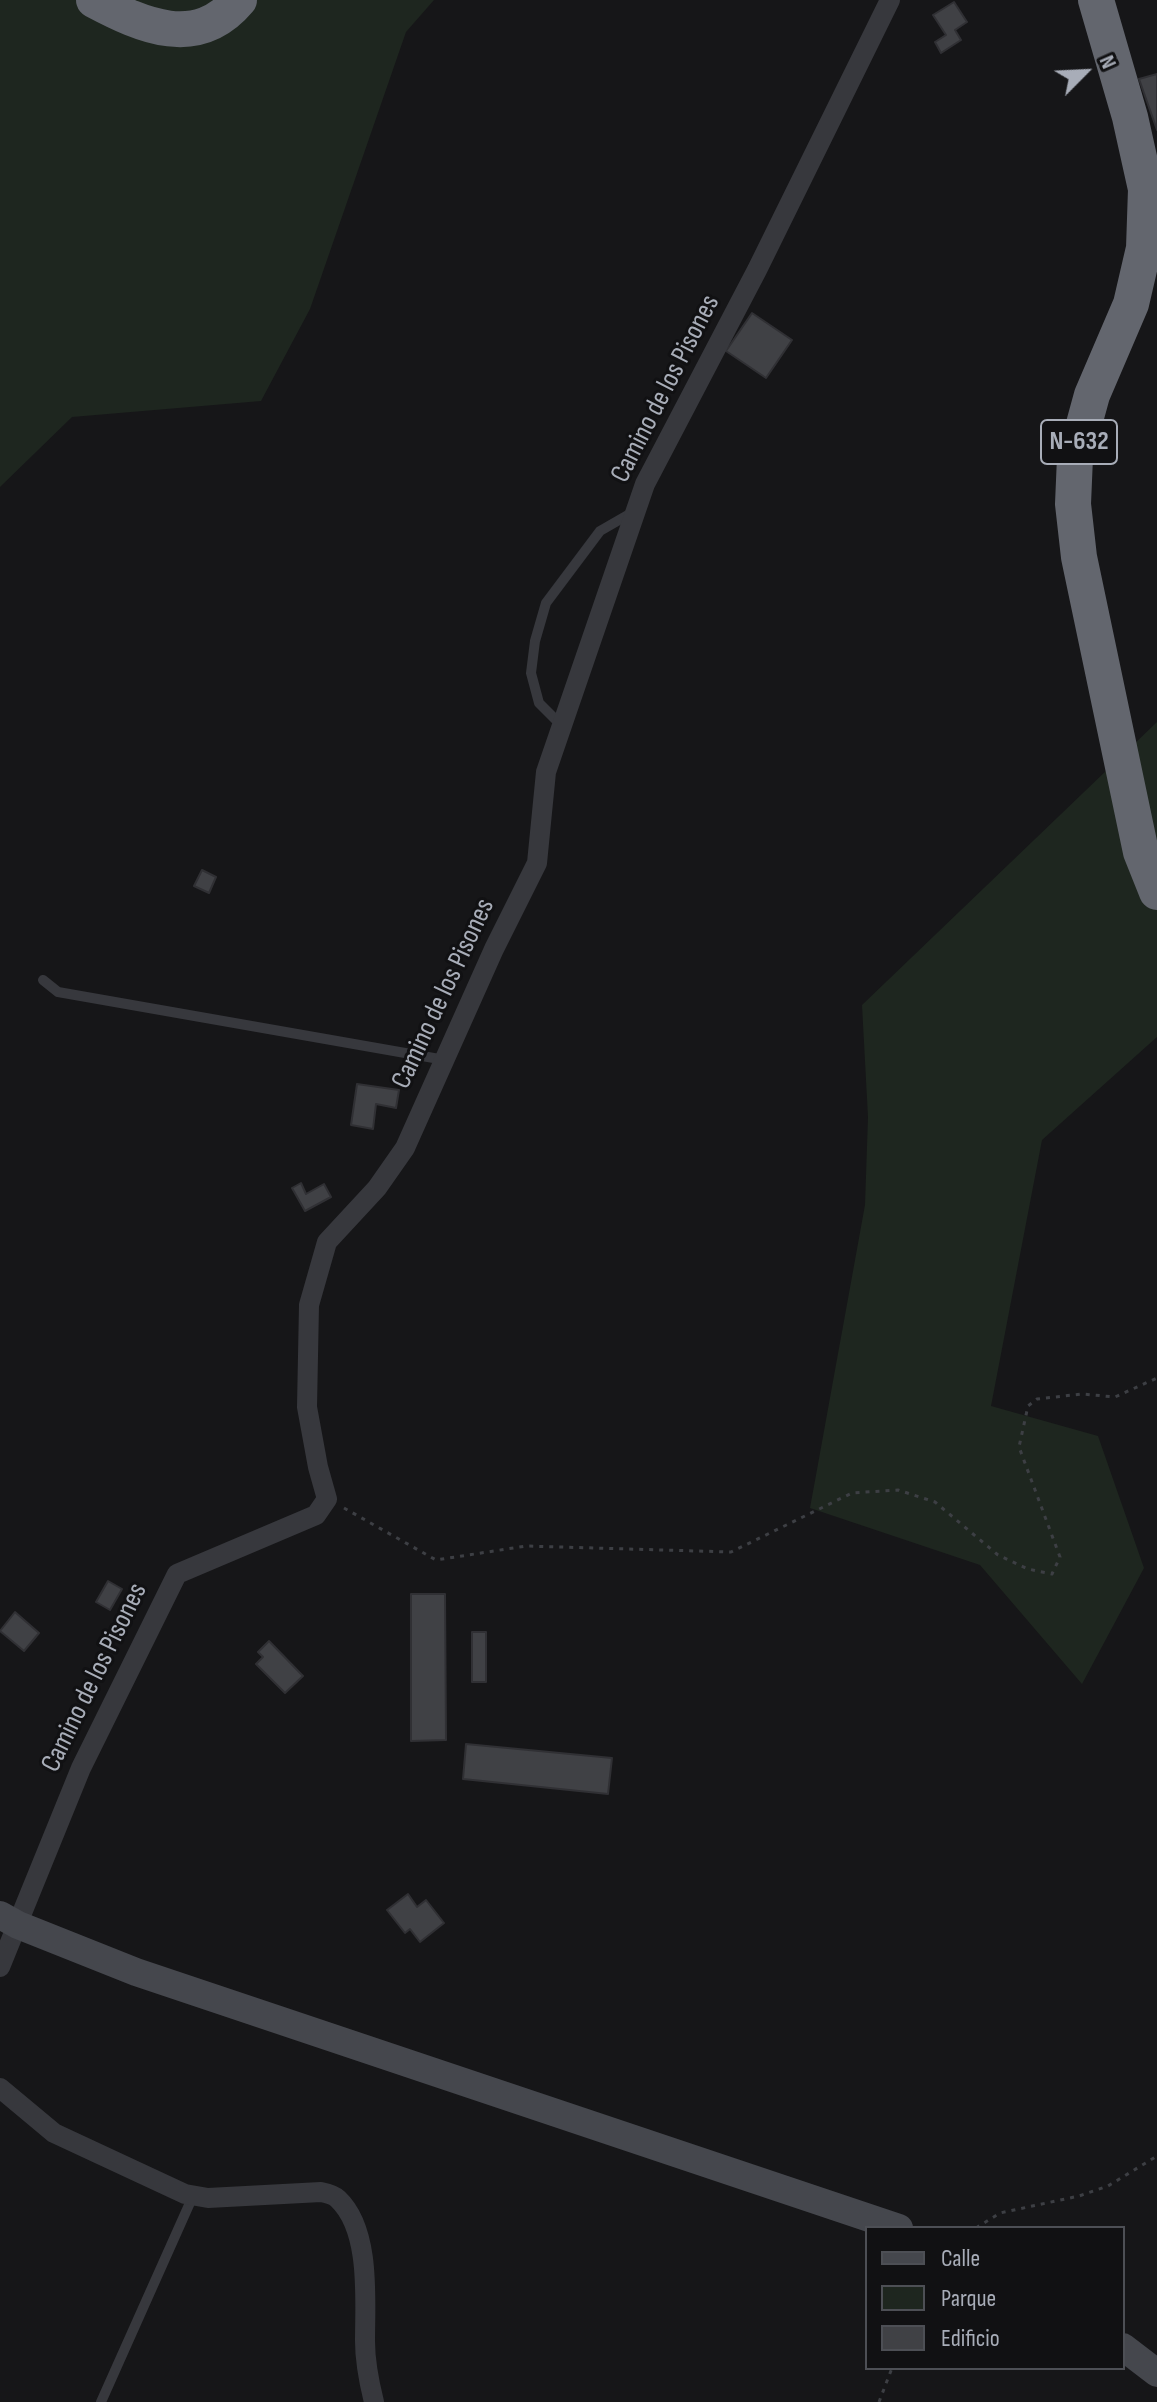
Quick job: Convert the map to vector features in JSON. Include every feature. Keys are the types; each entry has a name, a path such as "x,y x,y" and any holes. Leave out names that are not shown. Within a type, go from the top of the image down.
{"highway":[{"path":"94,0 150,26 181,30 209,25 228,13 239,0"},
{"name":"N-632","path":"1096,0 1130,117 1146,189 1144,248 1131,304 1092,395 1075,457 1073,504 1079,557 1141,852 1157,892"}],"street":[{"name":"Camino de los Pisones","path":"0,1967 9,1920 177,1574 316,1515 327,1499 307,1407 309,1305 327,1242 377,1188 405,1148 494,949 537,863 546,772 645,484 757,270 890,0"},
{"path":"9,1920 136,1972 893,2226"},
{"path":"0,2088 54,2133 193,2196 208,2198 321,2192 337,2197 350,2218 359,2242 367,2280 365,2343 367,2375 374,2402"},
{"path":"1125,2349 1157,2373"}],"lane":[{"path":"562,726 539,703 531,673 535,641 546,603 600,531 638,509"},
{"path":"43,980 58,992 445,1060"},
{"path":"101,2402 193,2196"}],"path":[{"path":"327,1499 436,1560 526,1546 731,1552 852,1493 898,1490 935,1502 998,1555 1028,1569 1052,1574 1060,1557 1019,1447 1028,1406 1037,1399 1082,1394 1115,1397 1157,1378"},
{"path":"979,2226 1000,2213 1079,2196 1108,2186 1157,2156"},
{"path":"879,2402 891,2370"}],"green space":[{"path":"0,0 434,0 406,32 310,309 261,401 72,417 0,487"},
{"path":"1157,722 1157,1037 1042,1140 991,1406 1098,1436 1144,1568 1082,1684 980,1565 810,1508 865,1205 868,1117 862,1005"}],"building":[{"path":"954,2 967,22 955,30 961,40 941,53 935,42 946,35 933,15"},
{"path":"1157,74 1157,130 1139,79"},
{"path":"752,313 792,340 766,378 726,351"},
{"path":"202,870 216,877 209,893 194,886"},
{"path":"357,1084 399,1090 396,1108 376,1104 373,1129 351,1125"},
{"path":"301,1183 306,1194 324,1184 331,1197 305,1211 292,1188"},
{"path":"108,1581 122,1589 110,1610 96,1602"},
{"path":"411,1594 445,1594 446,1740 411,1741"},
{"path":"15,1612 39,1633 24,1651 0,1631"},
{"path":"472,1632 486,1632 486,1682 472,1682"},
{"path":"269,1641 303,1676 285,1693 256,1664 263,1657 258,1652"},
{"path":"466,1744 612,1758 608,1794 463,1779"},
{"path":"408,1894 417,1907 426,1900 444,1923 420,1942 410,1929 405,1933 387,1910"}]}
